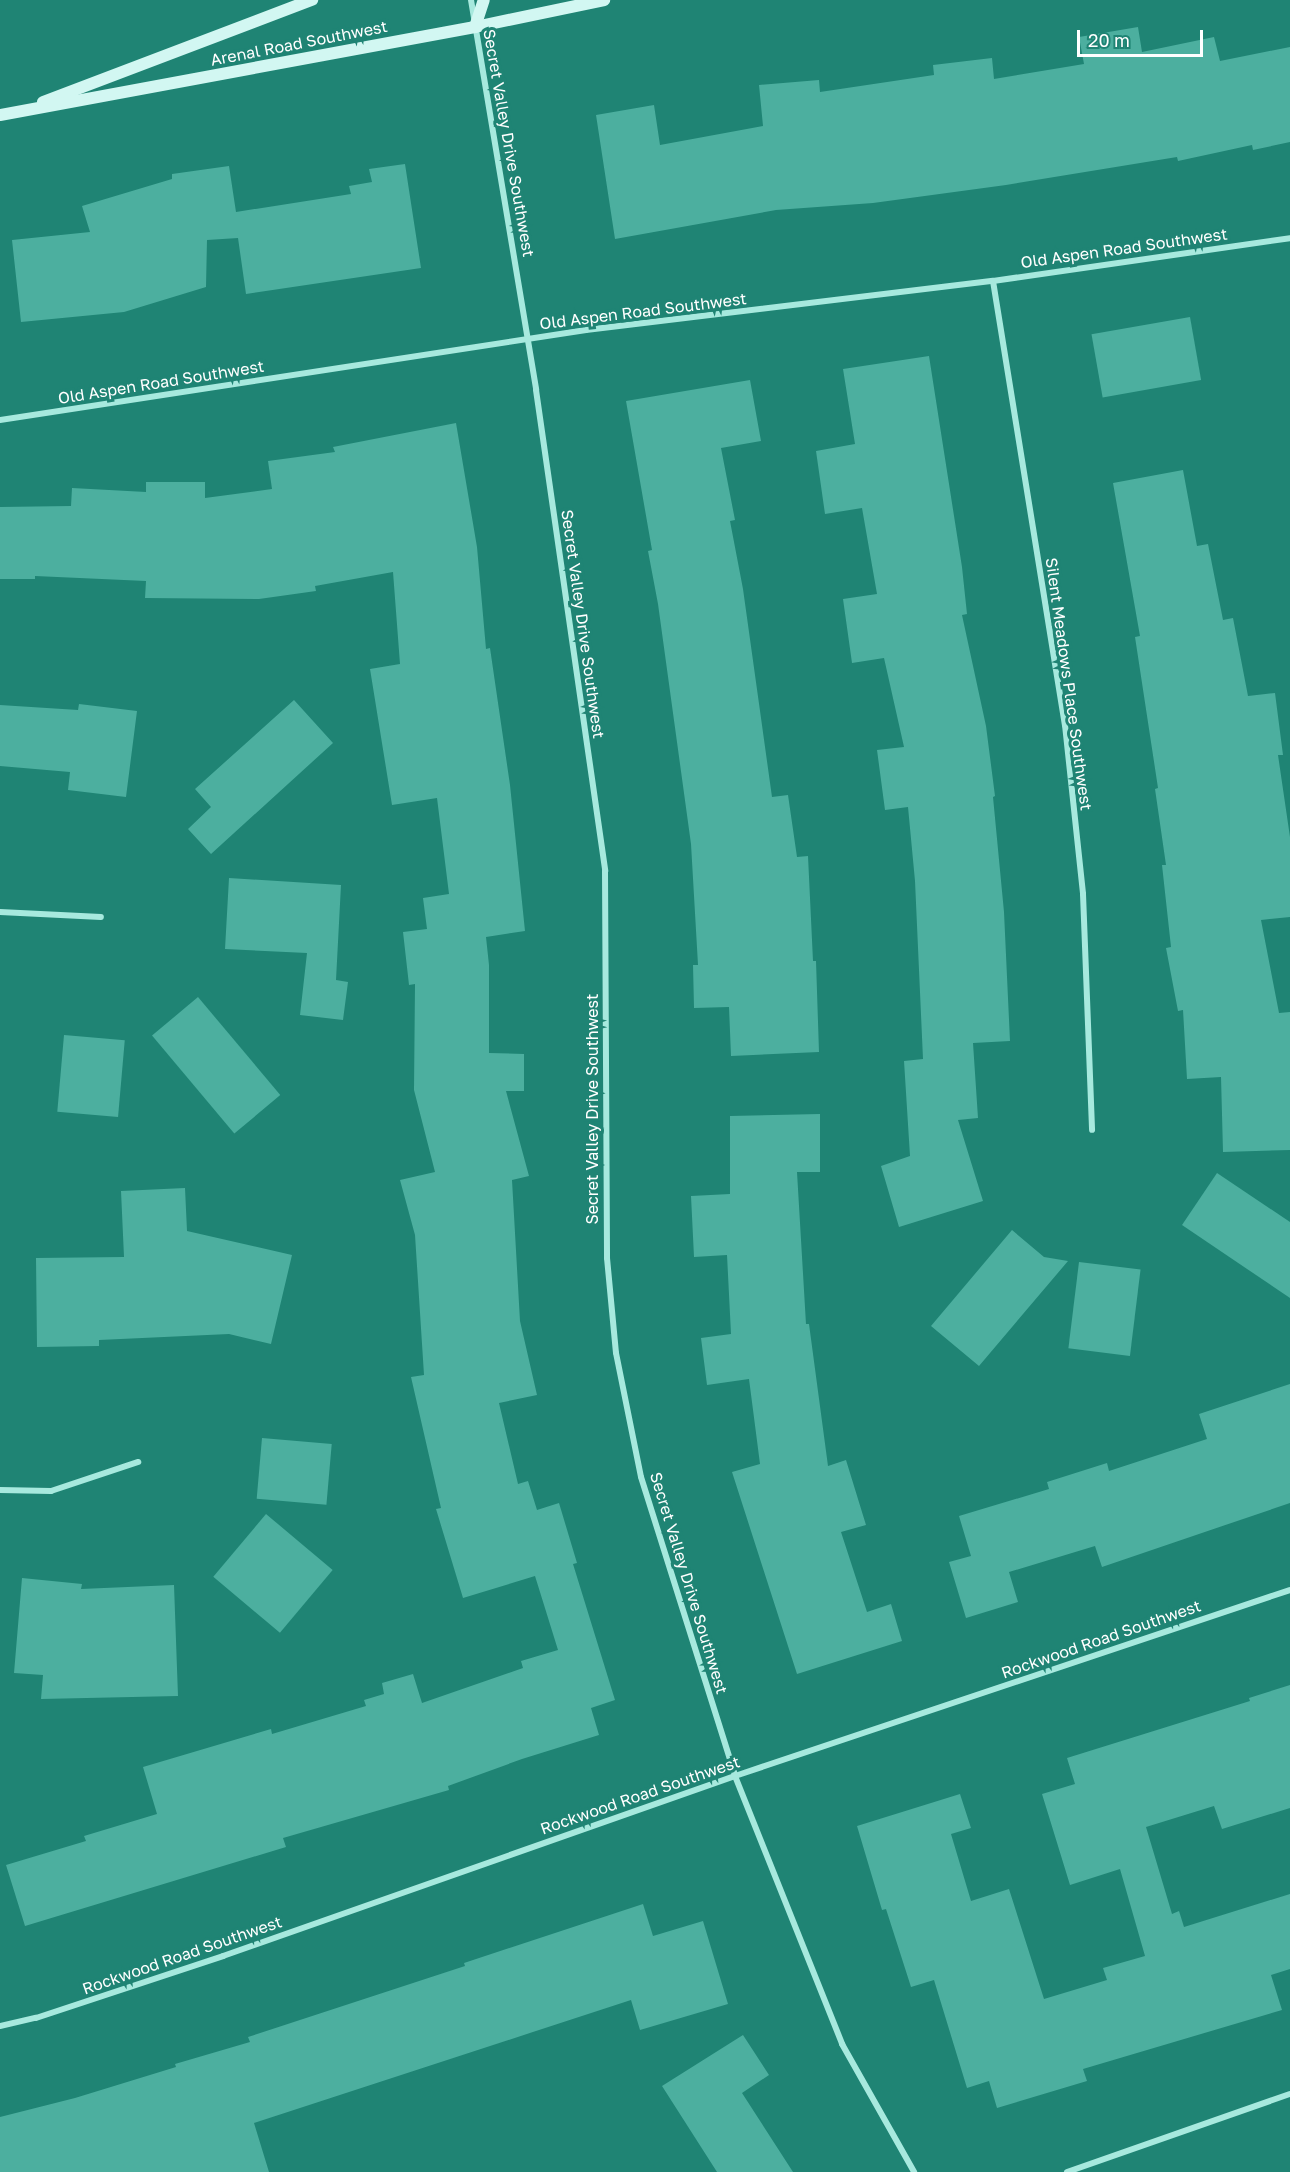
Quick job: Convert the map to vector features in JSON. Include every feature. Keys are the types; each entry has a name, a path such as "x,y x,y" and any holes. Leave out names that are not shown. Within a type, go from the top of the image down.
{"main road":[{"path":"14,113 312,0"},
{"path":"475,27 484,0"},
{"name":"Arenal Road Southwest","path":"0,115 475,27 604,0"}],"street":[{"name":"Secret Valley Drive Southwest","path":"471,0 527,339 605,871 607,1258 616,1353 641,1477 735,1776 842,2044 914,2172"},
{"name":"Old Aspen Road Southwest","path":"0,420 527,339 993,281 1290,238"},
{"name":"Silent Meadows Place Southwest","path":"993,281 1065,725 1083,894 1092,1130"},
{"path":"0,912 101,917"},
{"path":"0,1490 51,1491 138,1462"},
{"name":"Rockwood Road Southwest","path":"0,2026 36,2018 223,1956 735,1776 1290,1590"},
{"path":"1067,2172 1290,2094"}],"building":[{"path":"1138,27 1142,52 1214,37 1220,61 1290,47 1290,142 1253,150 1252,145 1178,161 1177,157 1006,185 873,203 776,210 615,239 596,115 654,105 660,145 763,126 759,85 819,80 820,92 934,75 933,65 992,58 994,79 1084,64 1079,37"},
{"path":"405,164 421,268 246,294 238,238 207,240 206,287 124,312 21,322 12,240 90,232 82,206 172,179 172,174 229,166 236,212 351,194 349,186 372,182 369,169"},
{"path":"1190,317 1201,380 1103,397 1092,334"},
{"path":"929,356 962,567 967,614 962,615 986,726 995,796 993,797 1004,912 1010,1041 973,1043 978,1118 958,1120 983,1201 899,1227 881,1166 910,1156 904,1061 923,1059 915,881 908,807 885,810 877,750 904,747 884,658 852,663 843,599 877,594 862,508 825,514 816,451 855,444 843,369"},
{"path":"750,380 761,441 721,448 735,520 730,521 743,589 772,797 788,795 797,857 808,856 813,961 816,961 819,1052 731,1056 729,1007 694,1008 693,965 698,965 691,844 658,604 648,551 652,550 626,401"},
{"path":"456,423 477,547 486,649 490,648 510,785 525,931 486,937 489,965 489,1053 524,1054 524,1091 506,1091 529,1176 512,1180 520,1321 537,1395 499,1403 518,1484 528,1481 537,1510 559,1503 577,1563 573,1564 615,1700 591,1708 599,1735 522,1759 448,1786 449,1790 283,1838 286,1847 25,1926 6,1865 86,1841 84,1836 157,1814 143,1767 271,1729 272,1734 366,1706 364,1700 384,1694 382,1683 413,1674 422,1703 523,1668 521,1661 558,1650 535,1576 463,1598 436,1509 441,1508 411,1377 424,1375 415,1235 400,1180 435,1172 414,1090 415,984 409,985 403,932 427,929 423,898 449,894 437,798 392,805 370,669 400,664 393,572 315,586 316,591 259,599 145,598 146,581 35,576 35,579 0,579 0,507 71,506 72,488 146,492 146,482 205,482 205,498 272,489 268,461 335,452 333,447"},
{"path":"1183,470 1197,546 1208,544 1223,620 1233,618 1248,696 1275,693 1283,755 1278,755 1290,837 1290,917 1261,920 1279,1013 1290,1012 1290,1150 1223,1152 1221,1077 1187,1079 1183,1010 1178,1011 1166,948 1171,947 1162,865 1166,865 1155,789 1158,788 1135,637 1140,636 1113,483"},
{"path":"294,700 333,743 211,854 188,829 211,807 195,789"},
{"path":"79,704 137,711 126,797 68,790 70,772 0,766 0,705 78,710"},
{"path":"229,878 341,885 336,980 348,982 343,1020 300,1015 307,953 225,949"},
{"path":"198,997 280,1095 234,1134 152,1036"},
{"path":"64,1035 125,1040 118,1117 57,1112"},
{"path":"820,1114 820,1172 797,1172 806,1324 809,1324 828,1466 846,1460 866,1525 841,1532 867,1612 891,1604 902,1641 797,1674 732,1472 760,1464 749,1379 707,1385 701,1338 731,1334 727,1255 694,1257 691,1196 730,1194 730,1116"},
{"path":"1217,1173 1290,1222 1290,1298 1182,1225"},
{"path":"185,1188 187,1231 292,1255 271,1344 229,1334 99,1340 99,1346 37,1347 36,1258 124,1257 121,1191"},
{"path":"1012,1230 1044,1257 1068,1261 979,1366 931,1326"},
{"path":"1079,1262 1141,1270 1130,1356 1068,1348"},
{"path":"1290,1384 1290,1503 1102,1567 1095,1546 1009,1572 1018,1602 966,1618 949,1562 971,1556 959,1516 1049,1489 1047,1482 1107,1463 1109,1471 1207,1439 1199,1414"},
{"path":"262,1438 332,1444 326,1505 257,1499"},
{"path":"266,1514 333,1570 280,1633 213,1577"},
{"path":"22,1578 82,1584 81,1589 174,1585 178,1696 41,1699 43,1675 14,1673"},
{"path":"1290,1685 1290,1808 1222,1829 1214,1806 1146,1827 1172,1914 1179,1911 1184,1927 1290,1894 1290,1969 1271,1975 1282,2010 1083,2069 1087,2081 997,2108 989,2081 967,2088 934,1980 911,1987 886,1909 882,1910 857,1826 960,1794 971,1828 951,1834 971,1901 1009,1889 1044,1999 1107,1980 1103,1968 1145,1956 1120,1869 1070,1885 1042,1794 1075,1784 1067,1758 1250,1701 1249,1698"},
{"path":"643,1904 653,1936 703,1921 728,2004 640,2030 631,2000 254,2123 269,2172 0,2172 0,2117 75,2098 176,2067 175,2064 250,2042 248,2037 465,1966 464,1963"},
{"path":"743,2035 769,2075 742,2093 793,2172 717,2172 662,2086"}]}
